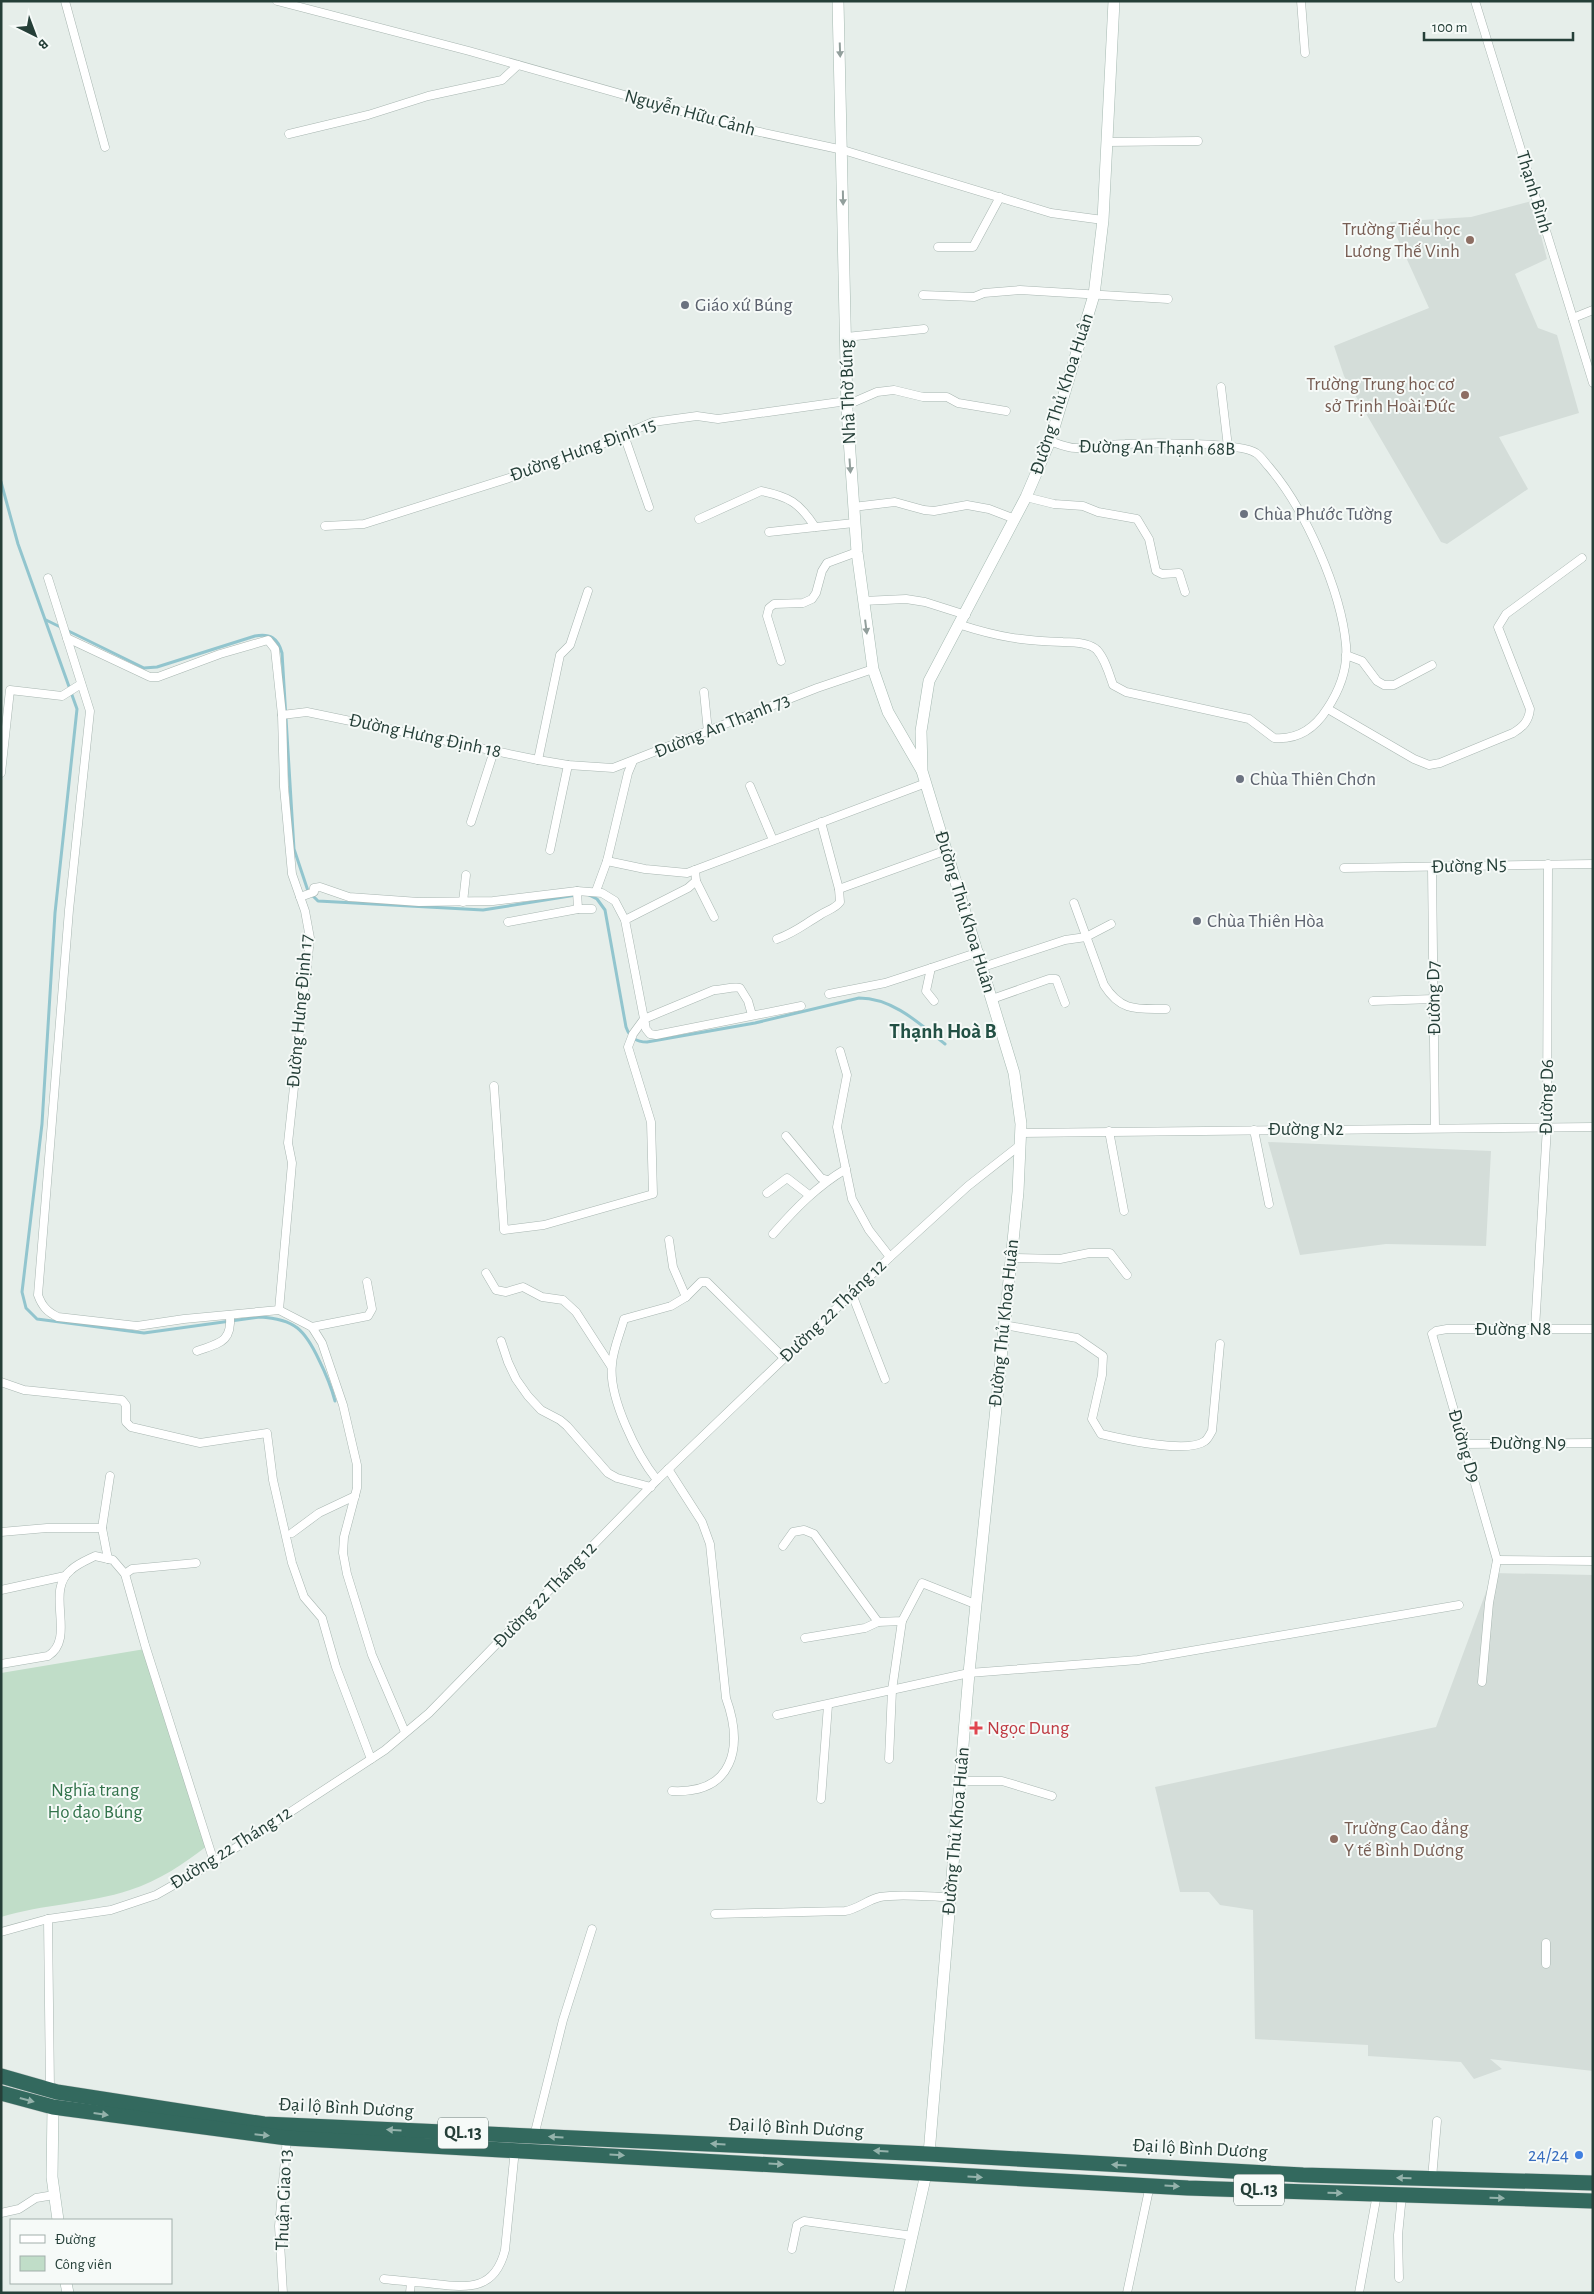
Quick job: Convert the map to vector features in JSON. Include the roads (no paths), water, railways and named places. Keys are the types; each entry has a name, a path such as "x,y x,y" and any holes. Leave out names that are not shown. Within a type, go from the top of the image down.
{"highway":[{"name":"Đại lộ Bình Dương","path":"1,2076 50,2090 264,2124 929,2154 1303,2174 1593,2183"},
{"name":"Đại lộ Bình Dương","path":"1,2093 53,2107 287,2138 1150,2185 1593,2201"},
{"path":"926,2174 929,2154"},
{"path":"1453,2196 1458,2179"}],"main road":[{"name":"Nhà Thờ Búng","path":"838,1 847,403 857,552 873,669 888,712 922,771"},
{"name":"Đường Thủ Khoa Huân","path":"929,2154 975,1604 1018,1192 1020,1133 1014,1074 979,952 922,771 921,731 929,681 964,620 1015,519 1050,441 1094,295 1103,220 1114,1"},
{"path":"53,2107 52,2177 58,2219"},
{"path":"900,2293 926,2174"}],"street":[{"path":"65,1 105,147"},
{"name":"Nguyễn Hữu Cảnh","path":"277,1 518,65 741,128 842,150 1051,213 1103,220"},
{"path":"1301,1 1305,53"},
{"name":"Thạnh Bình","path":"1474,1 1593,383"},
{"path":"289,134 368,116 428,96 502,80 518,65"},
{"path":"1107,142 1198,141"},
{"path":"938,247 973,247 1000,197"},
{"path":"924,295 974,297 984,292 1020,290 1168,299"},
{"path":"1573,318 1593,310"},
{"path":"846,337 924,329"},
{"path":"1221,386 1228,447"},
{"name":"Đường Hưng Định 15","path":"325,526 364,524 525,473 588,450 653,422 697,416 718,419 847,403 877,392 894,390 923,397 947,397 958,403 1006,412"},
{"path":"624,435 649,507"},
{"name":"Đường An Thạnh 68B","path":"964,620 1011,640 1070,642 1090,646 1096,649 1105,663 1113,685 1126,692 1249,719 1274,738 1299,735 1309,730 1328,709 1337,693 1346,655 1342,620 1330,580 1321,556 1284,484 1256,452 1228,447 1123,444 1074,448 1050,441"},
{"path":"699,519 761,491 790,500 804,509 815,527"},
{"path":"1026,497 1054,504 1083,506 1098,512 1138,519 1149,539 1156,571 1162,574 1179,574 1185,592"},
{"path":"853,507 895,502 934,511 967,505 989,509 1015,519"},
{"path":"769,532 854,523"},
{"path":"781,662 767,616 770,608 774,604 803,603 812,599 816,593 822,571 827,563 857,552"},
{"path":"1328,709 1403,754 1429,764 1440,763 1513,734 1523,727 1529,717 1530,708 1498,627 1506,614 1582,558"},
{"path":"48,578 67,638 78,685 90,711 70,910 38,1295 45,1309 58,1317 137,1326 230,1320 279,1310 312,1327 322,1343 348,1421 357,1464 355,1496 344,1537 343,1553 372,1655 405,1732"},
{"path":"538,760 560,655 570,645 588,591"},
{"path":"863,601 906,599 925,602 964,620"},
{"name":"Đường Hưng Định 17","path":"67,638 150,677 268,640 275,649 282,715 284,788 292,874 306,911 310,938 288,1143 292,1163 279,1310"},
{"path":"1346,655 1362,661 1378,681 1384,685 1394,685 1432,665"},
{"name":"Đường An Thạnh 73","path":"568,765 613,768 817,688 873,669"},
{"path":"1,773 6,689 62,696 67,695 78,685"},
{"path":"704,692 708,732"},
{"name":"Đường Hưng Định 18","path":"282,715 307,712 568,765"},
{"path":"472,822 494,751"},
{"path":"596,891 633,761"},
{"path":"550,850 568,765"},
{"path":"606,861 687,873 926,783"},
{"path":"750,786 773,840"},
{"path":"777,939 797,931 820,914 837,906 841,898 822,822"},
{"path":"839,889 947,850"},
{"name":"Đường D6","path":"1535,1329 1547,1127 1548,864"},
{"name":"Đường N5","path":"1344,868 1593,864"},
{"name":"Đường D7","path":"1432,867 1435,1128"},
{"path":"695,870 696,881 714,917"},
{"path":"463,902 466,874"},
{"path":"625,920 688,888 696,881"},
{"path":"300,897 320,887 348,897 419,902 493,901 577,891 596,891 615,901 625,920 646,1029 650,1034 656,1035 801,1006"},
{"path":"577,891 578,905"},
{"path":"1074,903 1104,985 1115,1001 1123,1006 1137,1009 1166,1009"},
{"path":"508,922 578,905 592,909"},
{"path":"983,966 1065,940 1086,937 1111,924"},
{"path":"829,994 885,983 979,952"},
{"path":"931,968 926,991 934,1001"},
{"path":"992,999 1049,979 1056,979 1064,1003"},
{"path":"494,1086 504,1230 544,1225 652,1194 651,1122 628,1047 633,1034 644,1019 714,990 722,991 736,986 740,988 748,1001 752,1015"},
{"path":"1373,1001 1434,999"},
{"path":"840,1051 847,1075 837,1127 852,1199 860,1216 890,1257"},
{"name":"Đường N2","path":"1020,1133 1593,1127"},
{"path":"1254,1130 1269,1204"},
{"path":"1109,1131 1124,1211"},
{"path":"786,1136 821,1178 827,1180"},
{"name":"Đường 22 Tháng 12","path":"1,1932 48,1919 111,1910 156,1895 214,1862 370,1759 405,1732 448,1694 668,1469 784,1358 968,1186 1019,1146"},
{"path":"773,1234 809,1195 827,1180 846,1169"},
{"path":"767,1193 788,1178 809,1195"},
{"path":"670,1240 672,1267 686,1297"},
{"path":"1011,1258 1060,1259 1089,1253 1110,1253 1127,1275"},
{"path":"486,1273 496,1290 506,1292 523,1288 542,1297 563,1300 576,1312 611,1366 618,1410 634,1443 657,1480"},
{"path":"312,1327 368,1316 372,1309 367,1282"},
{"path":"611,1366 624,1320 671,1306 686,1297 701,1282 706,1282 784,1358"},
{"path":"852,1294 885,1379"},
{"path":"197,1351 224,1340 230,1320"},
{"path":"1004,1325 1077,1338 1103,1356 1102,1375 1092,1419 1101,1434 1143,1444 1196,1445 1206,1440 1212,1431 1220,1344"},
{"name":"Đường N8","path":"1434,1332 1447,1329 1593,1330"},
{"name":"Đường D9","path":"1434,1332 1432,1340 1498,1560"},
{"path":"502,1341 508,1362 516,1379 541,1410 567,1426 608,1473 617,1478 651,1487"},
{"path":"1,1382 24,1390 122,1400 126,1405 126,1422 131,1428 196,1442 267,1432 273,1480 292,1563 304,1597 322,1618 336,1666 370,1759"},
{"name":"Đường N9","path":"1463,1444 1593,1443"},
{"path":"668,1469 702,1522 710,1544 726,1698 733,1716 735,1732 734,1749 721,1776 715,1783 691,1792 672,1791"},
{"path":"108,1559 102,1528 110,1476"},
{"path":"292,1533 319,1513 355,1496"},
{"path":"1,1532 47,1528 102,1528"},
{"path":"783,1546 792,1532 804,1530 814,1534 878,1622"},
{"path":"1,1664 48,1656 54,1653 60,1639 59,1584 70,1570 95,1556 113,1560 125,1574 145,1645 214,1862"},
{"path":"1482,1682 1489,1603 1498,1560 1593,1561"},
{"path":"125,1574 132,1569 196,1563"},
{"path":"1,1590 65,1576"},
{"path":"889,1759 892,1690 902,1621 922,1583 975,1604"},
{"path":"777,1715 969,1673 1138,1660 1459,1604"},
{"path":"805,1638 865,1628 878,1622 902,1621"},
{"path":"821,1799 828,1705"},
{"path":"960,1781 1002,1781 1052,1796"},
{"path":"715,1914 844,1911 856,1910 872,1899 883,1897 950,1898"},
{"path":"48,1919 50,2090"},
{"path":"534,2136 563,2020 592,1930"},
{"path":"1546,1942 1546,1964"},
{"path":"1432,2178 1436,2121"},
{"name":"Thuận Giao 13","path":"283,2293 279,2226 287,2138"},
{"path":"384,2279 471,2290 492,2275 503,2257 515,2150"},
{"path":"1127,2293 1150,2185"},
{"path":"1359,2293 1377,2194"},
{"path":"1,2213 18,2209 36,2198 54,2195"},
{"path":"1399,2278 1398,2234 1402,2195"},
{"path":"792,2248 797,2225 804,2221 913,2236"},
{"path":"410,2293 411,2282"}],"waterway":[{"path":"1,482 18,544 77,709 55,913 42,1124 22,1292 26,1308 37,1319 144,1333 260,1317 282,1320 297,1328 309,1341 326,1375 335,1401"},
{"path":"46,620 144,668 157,667 255,636 265,635 276,640 282,653 294,849 308,891 318,901 483,910 576,895"},
{"path":"589,895 597,899 605,910 626,1027 629,1034 637,1040 647,1042 755,1023 859,998 871,999 895,1007 945,1044"}],"place":[{"name":"Trường Tiểu học Lương Thế Vinh","path":"1470,240"},
{"name":"Giáo xứ Búng","path":"685,305"},
{"name":"Trường Trung học cơ sở Trịnh Hoài Đức","path":"1465,395"},
{"name":"Chùa Phước Tường","path":"1244,514"},
{"name":"Chùa Thiên Chơn","path":"1240,779"},
{"name":"Chùa Thiên Hòa","path":"1197,921"},
{"name":"Ngọc Dung","path":"976,1728"},
{"name":"Trường Cao đẳng Y tế Bình Dương","path":"1334,1839"},
{"name":"24/24","path":"1579,2155"}],"district":[{"name":"Thạnh Hoà B","path":"943,1031"}],"park label":[{"name":"Nghĩa trang Họ đạo Búng","path":"95,1801"}]}
